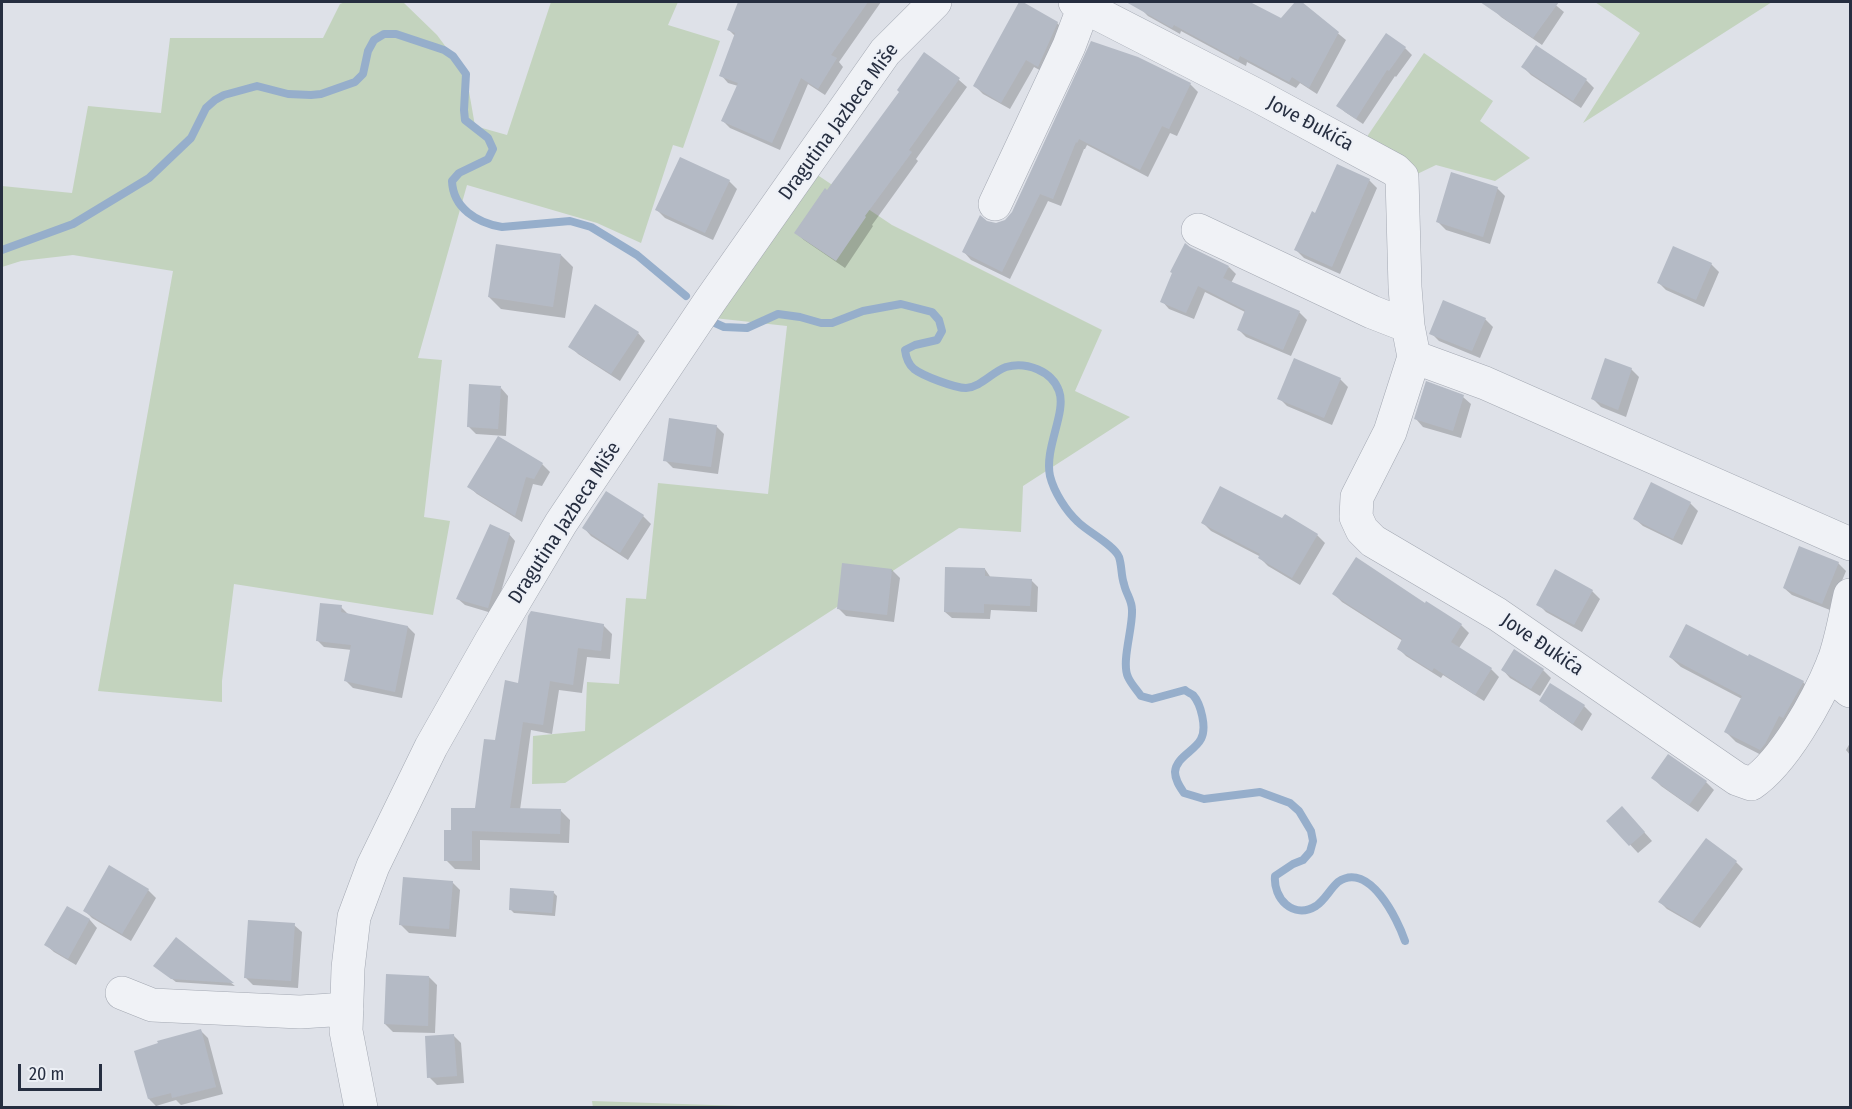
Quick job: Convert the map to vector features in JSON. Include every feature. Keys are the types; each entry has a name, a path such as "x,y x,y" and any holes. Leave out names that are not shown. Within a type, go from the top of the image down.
{"street":[{"name":"Dragutina Jazbeca Miše","path":"361,1107 346,1031 348,968 354,917 373,866 431,747 561,523 710,301 885,52 935,2"},
{"name":"Jove Đukića","path":"995,204 1069,46 1079,4 1260,97 1395,170 1402,177 1405,287 1411,341 1389,432 1358,497 1356,517 1362,530 1373,541 1497,614 1737,779 1751,784 1761,778 1799,730 1833,662 1851,595"},
{"path":"1198,230 1372,312 1411,341 1485,384 1851,544"},
{"path":"1833,662 1839,682 1851,691"},
{"path":"122,993 152,1005 300,1012 347,1009"}],"green space":[{"path":"345,2 403,2 437,35 466,74 475,126 507,135 551,2 678,2 668,25 720,41 683,148 673,145 641,243 597,223 467,185 418,358 442,360 424,517 450,521 433,615 234,584 222,681 222,702 98,691 173,271 73,255 21,261 2,267 2,186 72,193 88,106 161,113 170,38 323,38 340,4"},
{"path":"1595,2 1772,2 1583,123 1640,33"},
{"path":"1424,53 1493,101 1480,121 1530,158 1495,181 1436,165 1413,176 1364,141"},
{"path":"816,174 892,225 1102,330 1075,391 1130,417 1023,486 1021,532 959,528 565,783 532,784 533,736 585,731 587,682 619,684 626,598 646,599 658,483 768,494 787,326 714,318"},
{"path":"592,1101 772,1107 593,1108"}],"building":[{"path":"738,2 868,2 831,55 837,58 818,89 801,78 772,143 721,121 738,83 719,76 735,33 727,30"},
{"path":"1019,2 1023,2 1058,22 1038,67 1026,60 1001,103 973,86"},
{"path":"1126,2 1250,2 1281,18 1295,2 1302,2 1339,32 1309,88 1292,77 1289,82 1240,56 1238,60 1174,25 1172,28"},
{"path":"1480,2 1559,2 1533,38"},
{"path":"1386,33 1406,47 1389,71 1387,70 1356,119 1336,106"},
{"path":"1091,41 1138,57 1191,83 1169,129 1162,126 1140,170 1079,139 1076,142 1053,199 1040,194 1002,272 962,252 980,215 987,221 996,223 1005,220 1012,212"},
{"path":"1536,45 1587,79 1573,101 1521,67"},
{"path":"924,52 960,78 909,150 912,152 865,216 836,261 794,233 825,188 827,190 899,92 897,90"},
{"path":"680,157 730,180 705,233 655,210"},
{"path":"1337,164 1370,179 1332,267 1294,250 1312,211 1315,213"},
{"path":"1451,172 1498,187 1483,237 1436,222"},
{"path":"1185,243 1229,266 1223,278 1300,311 1283,350 1237,330 1245,310 1198,286 1186,313 1160,302 1172,273 1170,272"},
{"path":"496,244 561,254 553,307 488,297"},
{"path":"1673,246 1712,263 1696,300 1657,283"},
{"path":"1443,300 1486,318 1472,351 1429,334"},
{"path":"595,304 639,332 611,374 568,347"},
{"path":"1294,358 1341,378 1324,418 1277,399"},
{"path":"1605,358 1632,368 1618,410 1591,399"},
{"path":"1426,381 1464,395 1453,431 1414,419"},
{"path":"469,384 501,386 498,429 467,427"},
{"path":"669,418 717,425 711,467 663,461"},
{"path":"498,436 543,463 534,479 526,477 515,516 467,487"},
{"path":"1651,482 1691,502 1673,539 1633,519"},
{"path":"1220,486 1282,518 1285,514 1318,534 1292,578 1258,558 1260,554 1201,523"},
{"path":"606,491 644,515 620,553 582,528"},
{"path":"490,524 510,533 488,608 456,599"},
{"path":"1799,546 1839,562 1822,604 1783,588"},
{"path":"1356,557 1425,603 1426,601 1462,624 1451,642 1492,668 1475,695 1434,668 1432,671 1397,649 1402,639 1332,594"},
{"path":"842,563 892,569 887,615 837,609"},
{"path":"945,567 985,568 985,576 1032,579 1030,606 984,604 984,613 944,612"},
{"path":"1555,569 1593,590 1574,625 1536,605"},
{"path":"320,603 342,605 341,612 408,626 395,692 344,681 351,645 316,641"},
{"path":"531,611 604,624 601,651 578,648 573,685 550,681 543,725 523,722 510,808 561,809 560,834 472,831 472,861 444,861 444,830 451,830 451,808 475,808 484,739 495,740 505,680 518,683 528,616"},
{"path":"1686,624 1748,656 1749,654 1804,681 1783,718 1779,716 1760,750 1724,732 1742,696 1669,657"},
{"path":"1514,649 1544,669 1531,689 1501,670"},
{"path":"1550,683 1585,705 1573,724 1539,701"},
{"path":"1668,754 1707,781 1689,805 1651,778"},
{"path":"1622,806 1645,832 1629,846 1606,821"},
{"path":"1706,838 1737,861 1692,922 1658,902"},
{"path":"109,865 149,889 122,934 83,911"},
{"path":"403,877 453,881 449,929 399,925"},
{"path":"510,888 554,891 552,913 509,910"},
{"path":"67,906 90,919 68,959 44,945"},
{"path":"248,920 295,923 291,981 244,978"},
{"path":"176,937 234,983 171,979 153,966"},
{"path":"386,974 429,976 428,1026 384,1024"},
{"path":"201,1029 216,1087 172,1098 171,1093 148,1099 134,1051 158,1043 157,1041"},
{"path":"454,1034 457,1076 427,1078 425,1036"}],"waterway":[{"path":"2,250 73,224 149,178 191,138 206,108 224,95 257,86 288,94 311,95 321,94 355,82 363,74 368,51 374,40 384,34 396,34 444,50 453,56 466,74 465,120 488,138 493,149 488,159 459,173 452,181 453,191 468,213 484,222 502,227 570,221 591,227 637,255 686,296"},
{"path":"715,323 724,327 747,328 778,314 821,323 832,323 863,311 901,304 932,312 939,320 942,331 937,340 905,350 910,365 924,375 966,388 977,385 1001,369 1022,365 1037,369 1051,378 1056,384 1061,400 1050,454 1050,476 1057,495 1074,518 1112,548 1119,557 1123,581 1132,606 1126,654 1128,677 1141,696 1152,699 1185,690 1193,695 1201,710 1203,723 1201,739 1176,767 1176,778 1184,793 1204,799 1260,792 1290,803 1299,811 1311,831 1313,841 1310,852 1303,860 1275,876 1277,892 1281,899 1292,908 1308,910 1319,904 1338,882 1349,877 1361,879 1371,885 1389,907 1405,941"}]}
